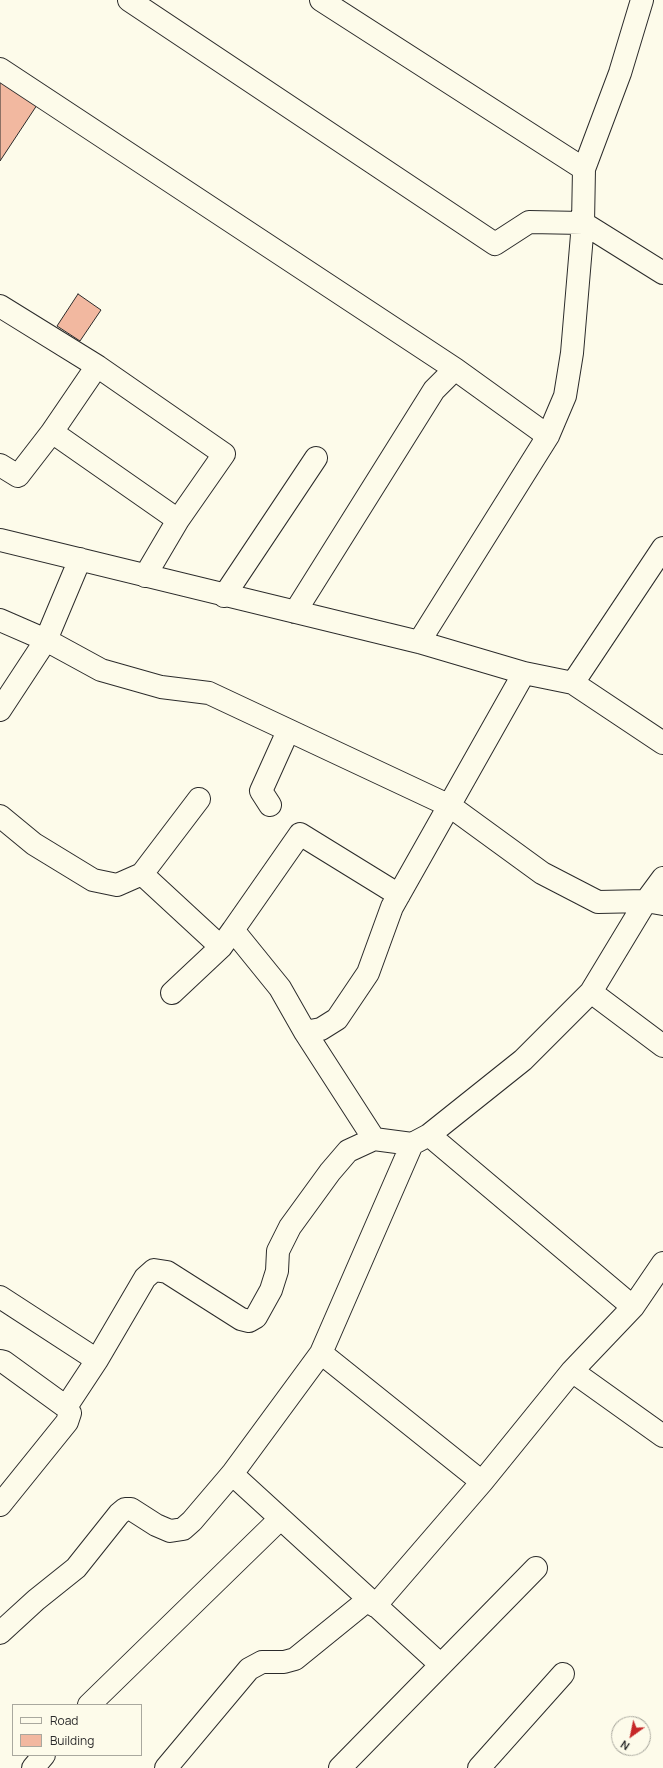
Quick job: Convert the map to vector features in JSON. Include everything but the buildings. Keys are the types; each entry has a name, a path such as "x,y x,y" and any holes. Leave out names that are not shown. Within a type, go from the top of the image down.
{"street":[{"path":"129,0 495,244 529,222 583,222 663,273"},
{"path":"321,0 584,169"},
{"path":"419,642 548,436 565,396 572,353 583,222 584,169 620,73 642,0"},
{"path":"0,69 455,369 548,436"},
{"path":"0,306 97,366 224,454 178,520 145,576"},
{"path":"0,465 18,476 52,432 97,366"},
{"path":"294,612 434,390 455,369"},
{"path":"52,432 178,520"},
{"path":"224,596 316,458"},
{"path":"0,540 224,596 419,642 524,672 573,683 663,743"},
{"path":"573,683 663,548"},
{"path":"0,710 46,640 80,559"},
{"path":"0,620 46,640 101,670 161,687 209,693 450,806 542,873 598,902 654,902"},
{"path":"305,1032 321,1029 337,1019 368,973 392,907 524,672"},
{"path":"270,805 262,791 288,731"},
{"path":"0,816 34,844 93,880 117,885 142,874 198,799"},
{"path":"172,993 227,939 300,834 400,895"},
{"path":"142,874 227,939 280,988 305,1032 374,1139"},
{"path":"0,1633 36,1600 76,1568 125,1508 131,1509 156,1525 170,1531 183,1529 192,1521 232,1474 321,1353 420,1139 523,1060 591,992 654,902 663,878"},
{"path":"591,992 663,1046"},
{"path":"66,1407 97,1360 145,1278 154,1270 167,1272 241,1319 249,1321 256,1317 271,1290 277,1271 278,1251 290,1226 330,1172 348,1151 374,1139 420,1139 633,1307"},
{"path":"166,1768 249,1669 262,1662 284,1662 296,1658 372,1603 482,1482 572,1371 633,1307 663,1263"},
{"path":"0,1297 97,1360"},
{"path":"321,1353 482,1482"},
{"path":"0,1361 4,1362 66,1407 70,1413 67,1422 0,1505"},
{"path":"572,1371 663,1436"},
{"path":"232,1474 441,1666"},
{"path":"90,1704 280,1519"},
{"path":"340,1768 536,1568"},
{"path":"479,1768 563,1674"},
{"path":"33,1768 43,1756"}]}
